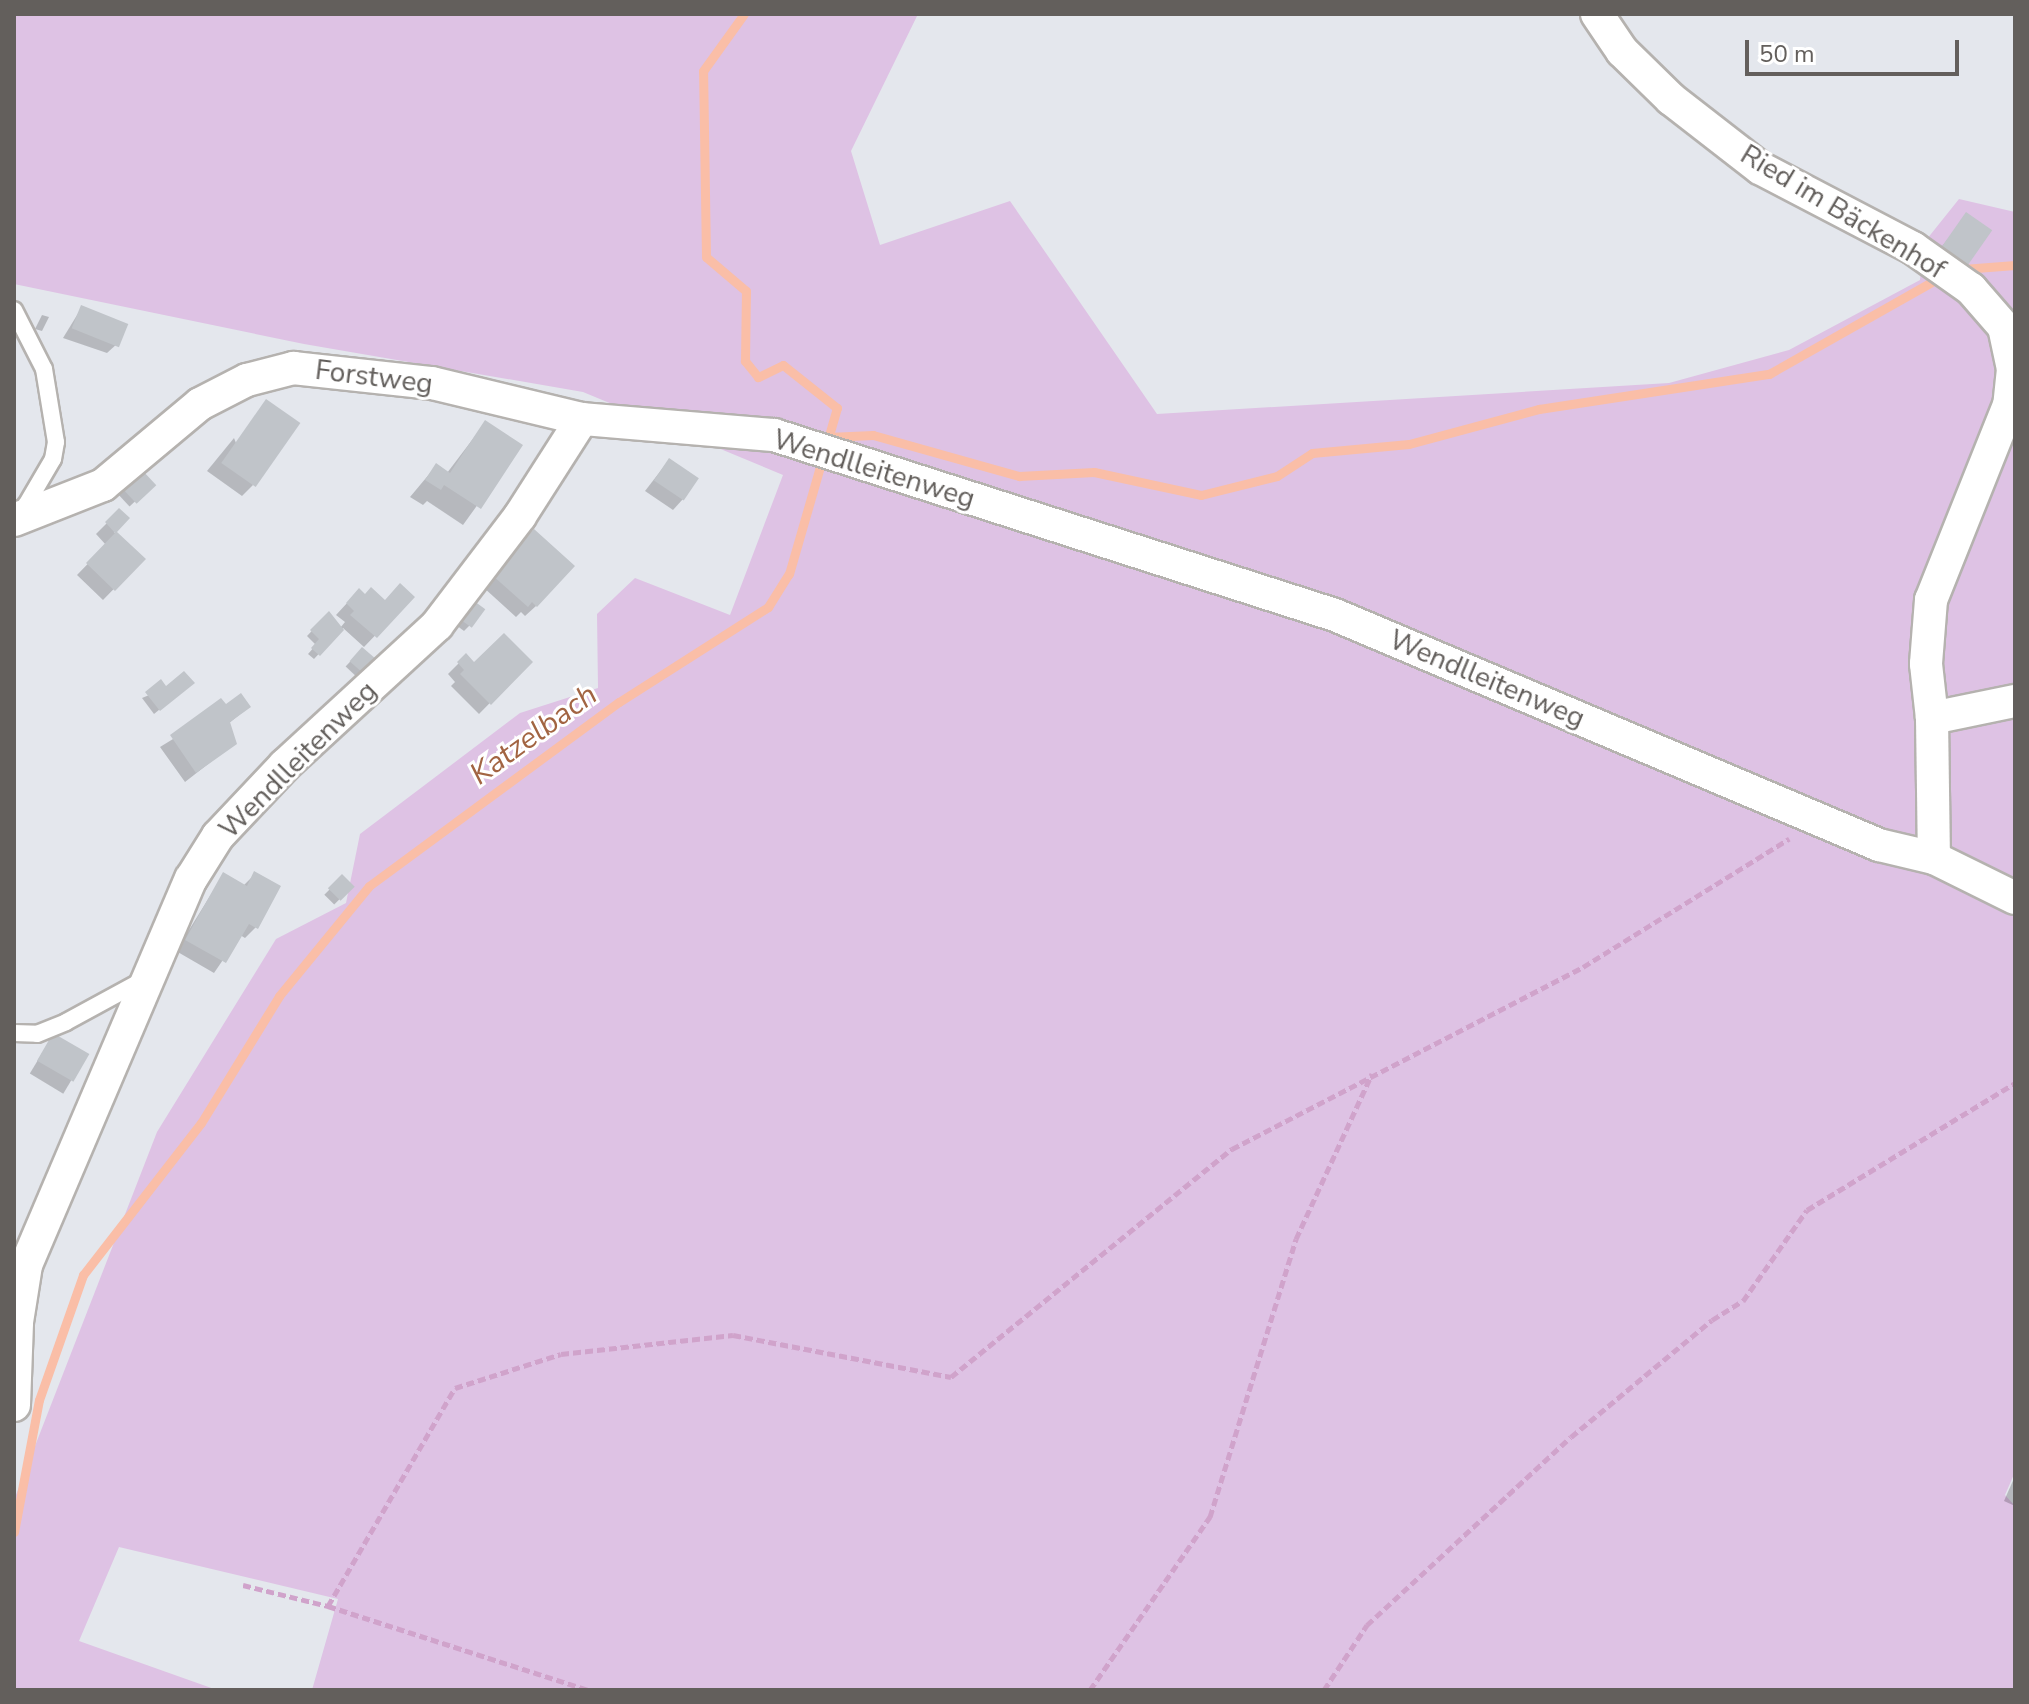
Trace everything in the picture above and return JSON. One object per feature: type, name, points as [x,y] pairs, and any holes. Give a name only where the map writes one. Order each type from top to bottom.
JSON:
[{"type":"street","name":"Ried im Bäckenhof","points":[[1597,14],[1622,51],[1671,99],[1760,168],[1913,248],[1971,289],[2004,327],[2013,369],[2009,405],[1931,600],[1926,664],[1932,718],[1934,858]]},
{"type":"street","name":"Forstweg","points":[[20,518],[103,485],[200,404],[247,380],[293,368],[432,383],[582,419]]},
{"type":"street","name":"Wendlleitenweg","points":[[14,1405],[17,1322],[26,1265],[171,920],[218,836],[285,765],[437,625],[520,516],[582,419],[774,435],[1335,615],[1879,845],[1934,858],[2015,898]]},
{"type":"street","points":[[1932,718],[2015,701]]},
{"type":"lane","points":[[14,310],[44,369],[56,442],[53,459],[20,518]]},
{"type":"lane","points":[[14,1033],[37,1034],[66,1022],[136,979],[145,979]]},
{"type":"path","points":[[328,1606],[455,1388],[561,1354],[733,1335],[951,1377],[1232,1149],[1372,1073],[1583,967],[1820,819]]},
{"type":"path","points":[[1090,1690],[1210,1517],[1296,1239],[1372,1073]]},
{"type":"path","points":[[1324,1690],[1367,1625],[1571,1437],[1712,1320],[1743,1301],[1807,1210],[2015,1083]]},
{"type":"path","points":[[243,1585],[328,1606],[588,1690]]},
{"type":"shaded area","points":[[14,14],[918,14],[851,151],[880,245],[1010,201],[1157,414],[1669,383],[1789,350],[1920,280],[1923,244],[1959,199],[2015,212],[2015,1472],[2005,1495],[2015,1506],[2015,1690],[312,1690],[338,1599],[119,1547],[79,1641],[217,1690],[14,1690],[14,1500],[157,1132],[276,939],[346,903],[360,834],[520,713],[598,688],[597,614],[635,578],[730,615],[783,475],[583,392],[304,344],[14,284]]},
{"type":"building","points":[[1966,212],[1992,230],[1968,266],[1941,247]]},
{"type":"building","points":[[81,305],[128,324],[119,347],[72,328]]},
{"type":"building","points":[[266,399],[300,423],[256,487],[221,463]]},
{"type":"building","points":[[485,420],[523,445],[481,509],[444,485],[441,490],[425,480],[436,463],[450,473]]},
{"type":"building","points":[[669,458],[699,478],[684,501],[654,480]]},
{"type":"building","points":[[142,470],[156,485],[137,504],[122,488]]},
{"type":"building","points":[[119,508],[130,518],[117,532],[146,559],[115,591],[86,563],[115,533],[105,522]]},
{"type":"building","points":[[534,529],[575,566],[537,607],[532,602],[528,607],[492,575]]},
{"type":"building","points":[[400,583],[415,597],[377,638],[350,615],[354,611],[346,603],[359,588],[365,594],[371,587],[385,600]]},
{"type":"building","points":[[474,601],[485,609],[472,628],[460,620]]},
{"type":"building","points":[[329,611],[344,630],[320,656],[311,648],[319,639],[310,630]]},
{"type":"building","points":[[504,633],[533,662],[491,705],[460,674],[464,670],[457,662],[466,653],[474,662]]},
{"type":"building","points":[[362,647],[377,660],[365,674],[350,661]]},
{"type":"building","points":[[184,671],[195,683],[160,711],[145,692],[161,679],[166,686]]},
{"type":"building","points":[[241,693],[251,707],[230,722],[237,744],[196,773],[170,735],[221,698],[226,704]]},
{"type":"building","points":[[254,871],[281,886],[258,929],[249,924],[226,963],[185,940],[223,872],[247,886]]},
{"type":"building","points":[[342,874],[355,887],[341,901],[328,888]]},
{"type":"building","points":[[53,1033],[89,1054],[73,1082],[37,1061]]},
{"type":"waterway","name":"Katzelbach","points":[[14,1532],[39,1400],[83,1275],[201,1123],[279,996],[369,886],[619,702],[768,607],[789,574],[837,408],[783,365],[758,377],[745,361],[746,291],[706,257],[703,71],[744,14]]},
{"type":"waterway","points":[[1963,269],[2015,265]]},
{"type":"waterway","points":[[828,437],[873,435],[1019,476],[1094,472],[1201,495],[1277,476],[1312,453],[1409,444],[1539,409],[1769,374],[1939,278]]}]
